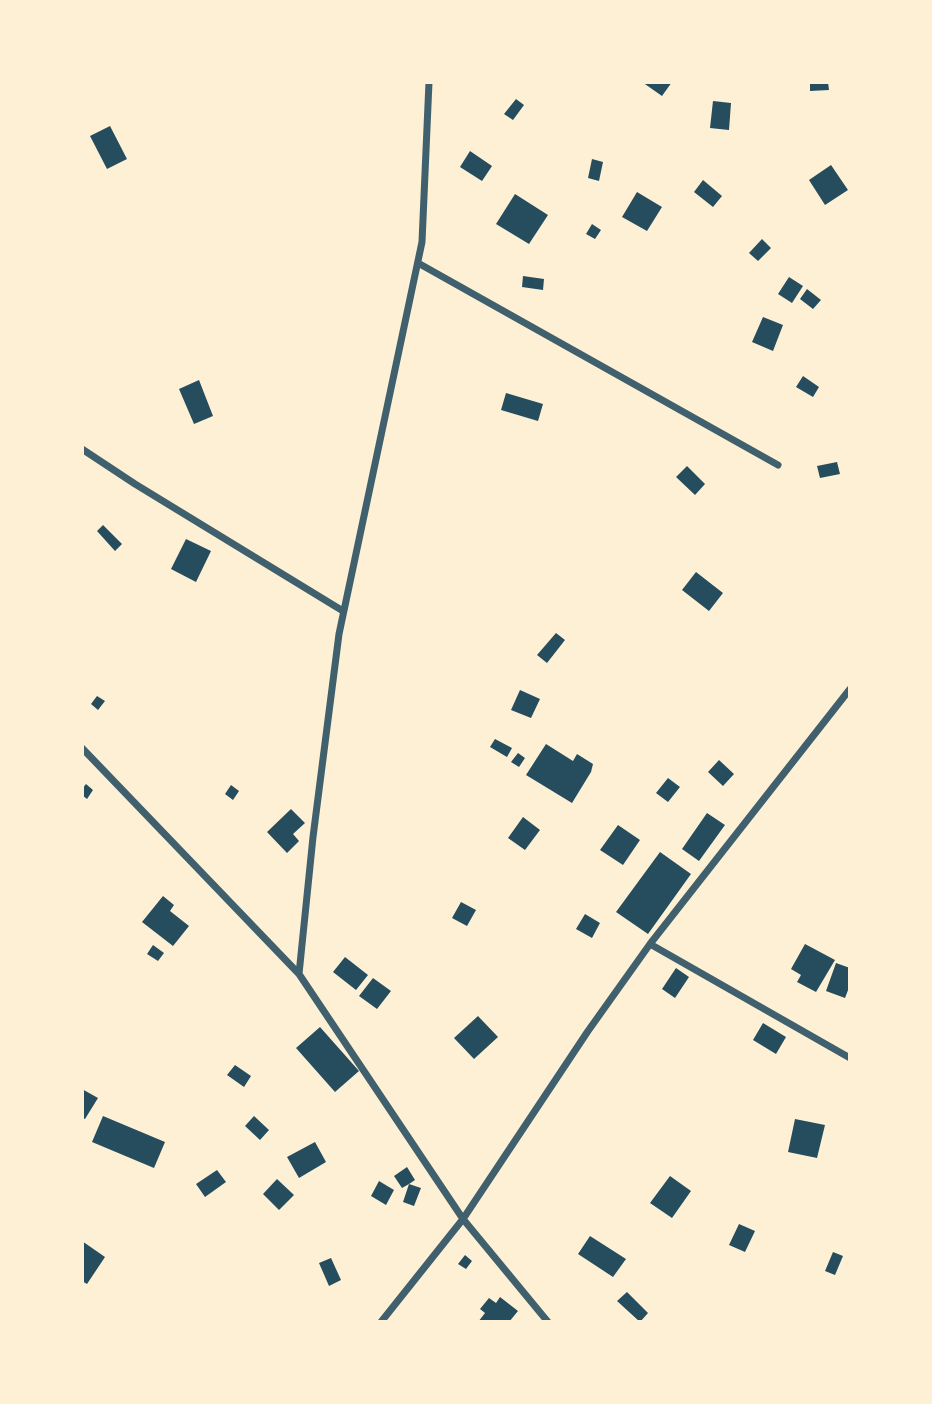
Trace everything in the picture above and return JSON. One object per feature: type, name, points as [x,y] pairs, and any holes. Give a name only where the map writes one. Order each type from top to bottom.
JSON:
[{"type":"street","points":[[299,974],[338,634],[422,242],[429,82]]},
{"type":"street","points":[[418,263],[778,464]]},
{"type":"street","points":[[82,449],[343,611]]},
{"type":"street","points":[[381,1322],[463,1219],[587,1031],[650,944],[850,689]]},
{"type":"street","points":[[82,748],[299,974],[463,1219],[548,1322]]},
{"type":"street","points":[[650,944],[850,1058]]},
{"type":"building","points":[[642,82],[672,82],[662,96]]},
{"type":"building","points":[[810,82],[828,82],[829,90],[810,91]]},
{"type":"building","points":[[516,99],[524,105],[513,120],[504,114]]},
{"type":"building","points":[[713,101],[731,103],[729,130],[710,128]]},
{"type":"building","points":[[110,126],[127,159],[107,169],[90,136]]},
{"type":"building","points":[[470,151],[492,166],[482,181],[460,167]]},
{"type":"building","points":[[592,159],[603,162],[599,181],[588,178]]},
{"type":"building","points":[[831,165],[848,190],[825,205],[809,180]]},
{"type":"building","points":[[703,180],[722,196],[713,207],[694,192]]},
{"type":"building","points":[[637,192],[662,207],[647,231],[622,217]]},
{"type":"building","points":[[515,194],[548,215],[529,244],[496,224]]},
{"type":"building","points":[[592,224],[601,230],[595,239],[586,234]]},
{"type":"building","points":[[762,239],[771,248],[758,261],[749,253]]},
{"type":"building","points":[[523,276],[544,279],[543,290],[522,287]]},
{"type":"building","points":[[789,277],[803,286],[792,303],[778,294]]},
{"type":"building","points":[[807,289],[821,300],[813,309],[800,299]]},
{"type":"building","points":[[763,317],[783,325],[773,351],[752,342]]},
{"type":"building","points":[[803,376],[819,387],[813,397],[796,387]]},
{"type":"building","points":[[199,380],[213,416],[194,424],[179,389]]},
{"type":"building","points":[[506,393],[543,404],[538,421],[501,410]]},
{"type":"building","points":[[837,462],[840,474],[820,478],[817,466]]},
{"type":"building","points":[[687,466],[705,484],[695,495],[676,477]]},
{"type":"building","points":[[103,525],[122,544],[115,551],[97,531]]},
{"type":"building","points":[[186,539],[211,551],[196,582],[171,569]]},
{"type":"building","points":[[696,572],[723,593],[709,611],[682,590]]},
{"type":"building","points":[[556,633],[565,640],[547,663],[537,655]]},
{"type":"building","points":[[520,690],[540,699],[531,718],[511,710]]},
{"type":"building","points":[[97,696],[105,701],[98,710],[91,704]]},
{"type":"building","points":[[495,739],[512,748],[507,757],[490,747]]},
{"type":"building","points":[[546,744],[573,761],[577,754],[593,764],[572,803],[526,775]]},
{"type":"building","points":[[518,753],[525,758],[519,767],[511,762]]},
{"type":"building","points":[[719,760],[734,774],[723,786],[708,772]]},
{"type":"building","points":[[668,778],[680,787],[668,802],[656,793]]},
{"type":"building","points":[[86,784],[93,790],[87,799],[82,795]]},
{"type":"building","points":[[231,785],[239,791],[233,800],[225,794]]},
{"type":"building","points":[[291,809],[305,823],[293,834],[299,841],[287,853],[267,832]]},
{"type":"building","points":[[707,813],[725,825],[699,861],[682,849]]},
{"type":"building","points":[[523,817],[540,830],[525,850],[508,838]]},
{"type":"building","points":[[618,825],[640,840],[623,865],[600,850]]},
{"type":"building","points":[[660,852],[691,874],[648,934],[616,912]]},
{"type":"building","points":[[163,896],[174,905],[170,911],[189,926],[173,946],[142,922]]},
{"type":"building","points":[[461,902],[476,910],[467,926],[452,918]]},
{"type":"building","points":[[585,914],[600,923],[592,938],[576,929]]},
{"type":"building","points":[[805,944],[835,960],[816,992],[797,982],[801,975],[791,969]]},
{"type":"building","points":[[153,945],[164,953],[158,961],[147,954]]},
{"type":"building","points":[[345,957],[368,975],[356,990],[333,972]]},
{"type":"building","points":[[836,963],[850,968],[850,985],[845,998],[826,991]]},
{"type":"building","points":[[676,968],[689,977],[675,998],[662,989]]},
{"type":"building","points":[[373,978],[391,991],[377,1009],[359,996]]},
{"type":"building","points":[[478,1016],[498,1037],[474,1059],[454,1038]]},
{"type":"building","points":[[763,1023],[786,1037],[776,1054],[753,1040]]},
{"type":"building","points":[[320,1027],[359,1071],[335,1092],[296,1048]]},
{"type":"building","points":[[235,1065],[251,1076],[244,1087],[227,1075]]},
{"type":"building","points":[[82,1089],[98,1098],[85,1119],[82,1118]]},
{"type":"building","points":[[103,1116],[165,1142],[154,1168],[92,1142]]},
{"type":"building","points":[[254,1116],[269,1130],[260,1140],[245,1126]]},
{"type":"building","points":[[795,1119],[825,1125],[817,1158],[788,1152]]},
{"type":"building","points":[[315,1142],[326,1162],[299,1178],[287,1157]]},
{"type":"building","points":[[407,1167],[415,1180],[402,1188],[394,1176]]},
{"type":"building","points":[[217,1170],[226,1182],[205,1197],[196,1184]]},
{"type":"building","points":[[670,1176],[691,1191],[672,1218],[650,1203]]},
{"type":"building","points":[[277,1179],[294,1195],[279,1210],[263,1194]]},
{"type":"building","points":[[379,1181],[394,1190],[386,1205],[371,1196]]},
{"type":"building","points":[[409,1184],[421,1188],[414,1206],[403,1202]]},
{"type":"building","points":[[739,1224],[755,1231],[745,1252],[729,1245]]},
{"type":"building","points":[[590,1236],[626,1259],[613,1277],[578,1254]]},
{"type":"building","points":[[82,1241],[105,1257],[87,1284],[82,1281]]},
{"type":"building","points":[[833,1252],[843,1256],[835,1275],[825,1271]]},
{"type":"building","points":[[465,1255],[472,1261],[466,1269],[458,1264]]},
{"type":"building","points":[[331,1258],[341,1280],[329,1286],[319,1263]]},
{"type":"building","points":[[627,1292],[648,1313],[640,1322],[617,1301]]},
{"type":"building","points":[[500,1297],[518,1311],[509,1322],[478,1322],[485,1313],[480,1309],[489,1298],[496,1303]]}]
